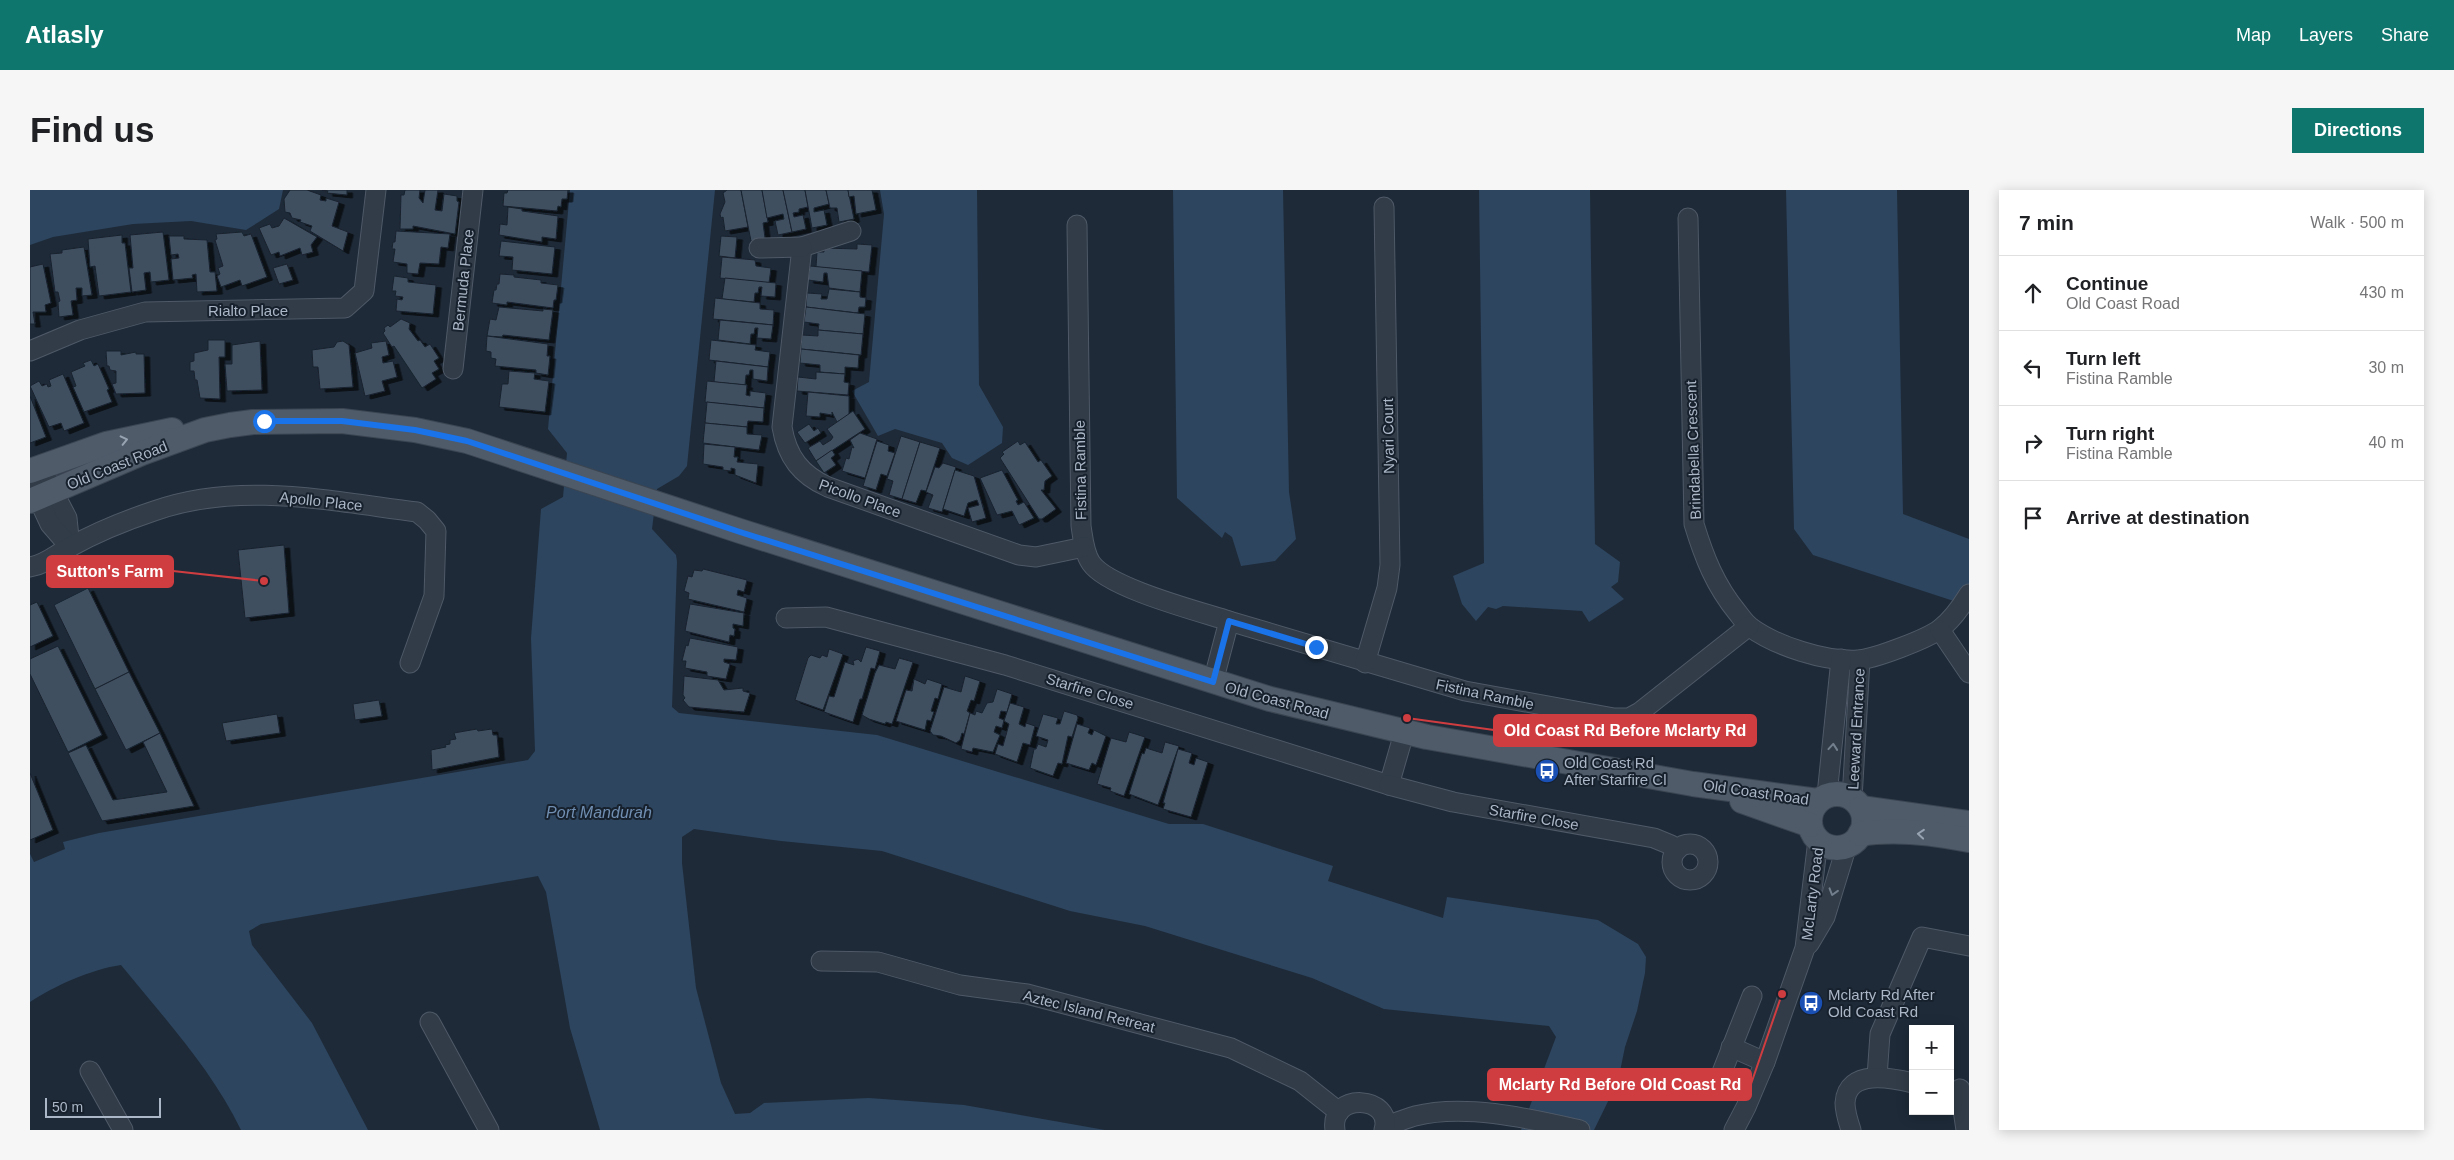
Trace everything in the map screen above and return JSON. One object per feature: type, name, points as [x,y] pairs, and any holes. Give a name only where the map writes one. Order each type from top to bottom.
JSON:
[{"type":"main road","name":"Old Coast Road","points":[[37,485],[106,444],[169,430],[205,430],[253,422],[342,421],[415,430],[467,441],[1270,699],[1404,732],[1693,784],[1823,798],[1842,794],[1857,803],[1969,823]]},
{"type":"main road","name":"Old Coast Road","points":[[1693,784],[1814,832],[1833,847],[1882,830],[1948,836],[1969,840]]},
{"type":"main road","name":"Old Coast Road","points":[[1814,832],[1810,814],[1823,798]]},
{"type":"main road","points":[[1854,840],[1864,823],[1857,803]]},
{"type":"street","name":"Rialto Place","points":[[30,351],[80,330],[145,312],[345,308],[364,291],[376,190]]},
{"type":"street","name":"Bermuda Place","points":[[453,369],[474,190]]},
{"type":"street","name":"Nyari Court","points":[[1365,663],[1387,588],[1390,565],[1384,207]]},
{"type":"street","name":"Brindabella Crescent","points":[[1688,218],[1694,524],[1710,571],[1724,596],[1749,626],[1801,652],[1850,660],[1898,648],[1940,630],[1958,611],[1969,594]]},
{"type":"street","name":"Fistina Ramble","points":[[1077,225],[1081,526],[1084,548],[1091,563],[1104,576],[1129,587],[1229,621],[1365,663],[1465,691],[1614,718],[1629,718],[1640,712],[1749,626]]},
{"type":"street","points":[[759,248],[802,247],[851,231]]},
{"type":"street","name":"Picollo Place","points":[[802,247],[782,427],[785,445],[798,468],[812,480],[828,487],[1018,555],[1036,557],[1084,548]]},
{"type":"street","points":[[37,485],[67,518],[70,547]]},
{"type":"street","name":"Apollo Place","points":[[30,567],[51,560],[70,547],[154,510],[214,495],[293,496],[417,512],[436,531],[434,596],[410,663]]},
{"type":"street","name":"Starfire Close","points":[[786,618],[826,617],[1004,665],[1390,785],[1453,802],[1654,838],[1671,845],[1677,850]]},
{"type":"street","points":[[1213,682],[1229,621]]},
{"type":"street","points":[[1940,630],[1969,673]]},
{"type":"street","name":"Leeward Entrance","points":[[1823,798],[1850,660]]},
{"type":"street","name":"Leeward Entrance","points":[[1850,660],[1857,803]]},
{"type":"street","points":[[1390,785],[1404,732]]},
{"type":"street","name":"McLarty Road","points":[[1805,948],[1814,832]]},
{"type":"street","name":"McLarty Road","points":[[1734,1130],[1765,1062],[1805,948],[1825,917],[1854,840]]},
{"type":"street","points":[[1877,1078],[1880,1034],[1922,937],[1969,946]]},
{"type":"street","name":"Aztec Island Retreat","points":[[821,960],[878,962],[960,985],[1027,994],[1231,1048],[1300,1081],[1337,1121]]},
{"type":"street","points":[[1715,1090],[1752,996]]},
{"type":"street","points":[[430,1022],[489,1130]]},
{"type":"street","points":[[1731,1048],[1765,1062]]},
{"type":"street","points":[[90,1071],[123,1130]]},
{"type":"street","points":[[1851,1130],[1845,1102],[1849,1090],[1860,1081],[1887,1077],[1909,1083]]},
{"type":"street","points":[[1960,1089],[1966,1130]]},
{"type":"street","points":[[1337,1121],[1351,1103],[1362,1101],[1371,1104],[1381,1113],[1385,1128],[1416,1116],[1459,1112],[1523,1118],[1580,1130]]},
{"type":"water","points":[[30,190],[283,190],[279,209],[246,230],[191,221],[133,224],[53,237],[30,245]]},
{"type":"water","name":"Port Mandurah","points":[[570,190],[715,190],[687,466],[679,476],[657,489],[652,529],[676,555],[677,562],[672,707],[679,713],[877,735],[1169,824],[1203,824],[1333,866],[1328,881],[1443,918],[1447,897],[1598,920],[1638,944],[1646,957],[1645,973],[1637,1011],[1625,1047],[1618,1081],[1594,1130],[1521,1130],[1556,1037],[1549,1026],[1384,1009],[1312,978],[1145,926],[1070,911],[882,851],[781,841],[694,829],[682,837],[682,863],[696,988],[721,1083],[735,1114],[750,1113],[764,1103],[869,1098],[964,1105],[1105,1130],[600,1130],[570,1028],[546,892],[538,876],[261,924],[249,931],[252,945],[312,1023],[368,1130],[241,1130],[229,1107],[201,1065],[121,965],[98,970],[74,979],[30,1002],[30,854],[34,862],[65,849],[63,842],[99,833],[528,760],[535,751],[531,638],[541,509],[563,497],[567,453],[548,429]]},
{"type":"water","points":[[880,190],[977,190],[979,385],[1003,427],[1002,443],[968,465],[952,458],[942,443],[895,429],[878,436],[852,391],[869,382],[884,214]]},
{"type":"water","points":[[1173,190],[1283,190],[1289,492],[1296,539],[1275,561],[1241,566],[1232,537],[1225,532],[1222,538],[1177,498]]},
{"type":"water","points":[[1479,190],[1590,190],[1595,544],[1620,562],[1618,582],[1611,587],[1624,599],[1589,622],[1582,611],[1503,606],[1496,609],[1488,607],[1476,621],[1462,604],[1453,576],[1484,563]]},
{"type":"water","points":[[1786,190],[1897,190],[1903,514],[1969,539],[1969,606],[1813,555],[1794,529]]},
{"type":"building","points":[[290,190],[307,190],[321,195],[320,200],[326,201],[326,198],[339,202],[332,226],[348,232],[343,251],[310,231],[312,226],[292,218],[290,213],[285,212],[284,199]]},
{"type":"building","points":[[322,190],[347,190],[347,195],[327,193],[328,191]]},
{"type":"building","points":[[405,190],[420,190],[419,198],[423,203],[425,190],[438,190],[435,210],[442,211],[444,194],[457,196],[457,201],[459,202],[455,234],[413,226],[413,229],[400,229],[401,195],[404,195]]},
{"type":"building","points":[[508,190],[568,190],[567,199],[562,199],[561,207],[558,206],[557,211],[503,206],[504,193],[507,193]]},
{"type":"building","points":[[727,190],[741,190],[748,227],[725,231],[723,217],[721,218],[720,214],[725,202],[723,193]]},
{"type":"building","points":[[741,190],[762,190],[768,222],[763,223],[765,238],[751,241]]},
{"type":"building","points":[[762,190],[783,190],[792,232],[778,235],[775,221],[784,219],[783,214],[767,218]]},
{"type":"building","points":[[783,190],[805,190],[808,207],[793,213],[794,217],[803,215],[806,229],[792,232]]},
{"type":"building","points":[[805,190],[826,190],[829,204],[814,208],[814,212],[824,210],[827,225],[812,228]]},
{"type":"building","points":[[826,190],[848,190],[854,219],[839,222],[837,208],[830,208]]},
{"type":"building","points":[[848,190],[872,190],[876,210],[856,214],[854,196],[849,197]]},
{"type":"building","points":[[508,207],[558,216],[556,239],[542,237],[542,242],[499,235],[500,224],[507,225]]},
{"type":"building","points":[[284,218],[317,237],[311,245],[313,252],[302,255],[300,248],[280,256],[279,252],[271,255],[259,228],[270,224],[272,228],[279,226]]},
{"type":"building","points":[[396,231],[450,234],[448,248],[441,247],[439,264],[420,263],[418,274],[407,273],[407,264],[393,262],[395,249],[392,249]]},
{"type":"building","points":[[163,232],[169,280],[151,282],[150,272],[144,273],[146,290],[132,292],[129,268],[133,268],[130,235]]},
{"type":"building","points":[[242,232],[244,236],[251,234],[267,277],[242,286],[240,280],[221,287],[217,276],[220,274],[218,268],[223,266],[215,240],[217,239],[216,234]]},
{"type":"building","points":[[122,235],[122,243],[125,243],[131,292],[99,296],[95,266],[90,267],[88,239]]},
{"type":"building","points":[[169,236],[184,236],[184,239],[207,240],[210,272],[215,272],[217,291],[197,292],[196,274],[192,275],[193,278],[173,280],[171,259],[179,258],[178,254],[171,255]]},
{"type":"building","points":[[721,236],[737,237],[735,258],[719,256]]},
{"type":"building","points":[[501,241],[555,247],[552,274],[512,270],[513,257],[499,256]]},
{"type":"building","points":[[857,244],[872,245],[869,272],[816,267],[817,252],[824,252],[824,248],[857,249]]},
{"type":"building","points":[[84,247],[92,295],[82,296],[82,288],[76,288],[77,300],[71,301],[73,315],[59,317],[58,302],[60,301],[58,292],[55,292],[50,254]]},
{"type":"building","points":[[722,257],[755,260],[756,266],[771,268],[769,283],[720,278]]},
{"type":"building","points":[[43,264],[51,303],[45,305],[46,312],[33,312],[35,324],[30,324],[30,267]]},
{"type":"building","points":[[287,264],[293,280],[279,284],[273,268]]},
{"type":"building","points":[[810,266],[862,271],[860,292],[829,288],[827,273],[824,273],[823,282],[808,280]]},
{"type":"building","points":[[500,274],[541,280],[541,283],[558,285],[553,308],[507,302],[507,305],[492,303],[494,290],[496,290],[497,284],[499,284]]},
{"type":"building","points":[[394,276],[408,278],[408,282],[436,285],[433,314],[396,311],[397,299],[402,300],[403,297],[395,296],[396,291],[392,291]]},
{"type":"building","points":[[725,278],[776,283],[775,297],[761,296],[762,287],[759,287],[758,293],[755,293],[754,302],[722,299]]},
{"type":"building","points":[[829,289],[860,292],[860,297],[866,298],[865,307],[859,307],[858,313],[806,307],[807,293],[822,294],[821,299],[827,299]]},
{"type":"building","points":[[715,298],[760,303],[760,309],[774,310],[773,325],[713,319]]},
{"type":"building","points":[[499,307],[543,311],[543,309],[553,310],[549,340],[503,335],[502,337],[487,336],[490,319],[496,320]]},
{"type":"building","points":[[806,307],[865,314],[863,334],[818,330],[819,324],[804,322]]},
{"type":"building","points":[[401,319],[410,323],[409,329],[418,341],[420,340],[425,347],[430,344],[439,358],[434,361],[439,369],[432,373],[436,379],[422,388],[383,333],[385,331],[384,328],[388,325],[390,327]]},
{"type":"building","points":[[720,320],[773,325],[771,339],[757,338],[758,328],[755,328],[754,334],[751,334],[750,344],[718,340]]},
{"type":"building","points":[[818,330],[863,334],[861,355],[801,349],[802,335],[818,336]]},
{"type":"building","points":[[487,336],[548,344],[547,356],[550,356],[548,375],[536,373],[536,370],[495,366],[496,359],[491,358],[491,352],[486,351]]},
{"type":"building","points":[[208,340],[225,340],[225,357],[219,357],[220,399],[200,398],[194,371],[190,371],[190,362],[194,361],[194,353],[208,350]]},
{"type":"building","points":[[711,340],[756,345],[755,350],[770,352],[768,367],[709,360]]},
{"type":"building","points":[[260,341],[262,390],[227,391],[225,364],[232,364],[232,345]]},
{"type":"building","points":[[343,341],[349,345],[353,387],[320,389],[318,367],[313,367],[312,350],[334,347],[337,342]]},
{"type":"building","points":[[386,341],[389,355],[382,357],[383,363],[393,361],[397,377],[382,381],[385,391],[365,396],[355,353],[372,348],[371,343]]},
{"type":"building","points":[[801,349],[859,355],[858,368],[845,367],[845,374],[820,372],[820,365],[800,363]]},
{"type":"building","points":[[106,351],[121,351],[121,355],[136,352],[136,354],[144,354],[145,393],[116,394],[112,384],[116,383],[116,371],[110,370],[109,366],[107,366]]},
{"type":"building","points":[[91,360],[94,366],[98,364],[109,389],[107,390],[112,402],[84,412],[73,387],[76,386],[71,372],[85,366],[83,363]]},
{"type":"building","points":[[716,361],[768,367],[767,381],[753,379],[753,370],[750,370],[749,375],[746,375],[745,385],[714,382]]},
{"type":"building","points":[[509,371],[535,373],[534,379],[549,381],[545,412],[499,407],[502,384],[508,384]]},
{"type":"building","points":[[816,372],[845,374],[844,382],[849,383],[848,395],[797,391],[798,377],[816,379]]},
{"type":"building","points":[[63,374],[84,423],[64,431],[61,423],[49,427],[30,386],[39,381],[42,386],[47,384],[48,387],[51,386],[49,380]]},
{"type":"building","points":[[707,381],[747,385],[746,395],[750,396],[750,391],[766,393],[764,408],[705,402]]},
{"type":"building","points":[[808,392],[849,396],[849,415],[837,422],[832,412],[832,415],[820,413],[820,417],[806,416]]},
{"type":"building","points":[[30,396],[46,437],[30,443]]},
{"type":"building","points":[[707,402],[764,408],[763,422],[748,421],[747,427],[705,423]]},
{"type":"building","points":[[853,411],[865,429],[816,461],[808,448],[820,441],[823,445],[831,440],[833,437],[827,429]]},
{"type":"building","points":[[705,423],[747,427],[747,434],[762,435],[759,450],[703,443]]},
{"type":"building","points":[[809,424],[814,431],[818,428],[821,433],[805,443],[797,432]]},
{"type":"building","points":[[860,433],[877,439],[865,478],[842,471],[846,458],[849,459],[852,447],[854,448],[850,440]]},
{"type":"building","points":[[901,436],[920,442],[902,499],[889,495],[893,481],[887,479]]},
{"type":"building","points":[[877,441],[889,445],[888,451],[895,453],[887,476],[881,474],[876,490],[863,486]]},
{"type":"building","points":[[1018,441],[1020,445],[1025,442],[1038,462],[1041,460],[1052,476],[1045,481],[1044,490],[1041,490],[1056,509],[1042,519],[1039,519],[1000,458],[1004,454],[1002,452]]},
{"type":"building","points":[[920,442],[940,448],[926,491],[921,490],[916,503],[902,499]]},
{"type":"building","points":[[704,444],[735,447],[734,457],[738,457],[737,462],[758,464],[756,483],[735,475],[735,469],[731,468],[731,471],[723,470],[723,467],[703,464]]},
{"type":"building","points":[[832,450],[835,455],[831,458],[836,465],[824,473],[816,461]]},
{"type":"building","points":[[943,463],[956,467],[942,512],[928,508],[933,495],[926,492],[935,467],[939,468]]},
{"type":"building","points":[[955,470],[974,476],[986,518],[972,522],[968,508],[979,505],[977,500],[968,503],[964,516],[943,509]]},
{"type":"building","points":[[1002,470],[1018,500],[1016,501],[1018,505],[1024,502],[1034,518],[1019,525],[1012,511],[997,515],[980,478]]},
{"type":"building","points":[[284,545],[289,613],[245,618],[238,550]]},
{"type":"building","points":[[703,569],[747,580],[744,592],[738,590],[737,595],[747,598],[744,612],[688,599],[689,593],[684,591],[688,576],[692,577],[694,570],[702,571]]},
{"type":"building","points":[[88,588],[129,672],[95,689],[54,605]]},
{"type":"building","points":[[37,602],[53,636],[30,647],[30,605]]},
{"type":"building","points":[[690,604],[744,613],[743,626],[733,624],[735,629],[734,636],[730,635],[729,642],[685,631]]},
{"type":"building","points":[[690,638],[738,647],[736,660],[724,659],[724,662],[730,664],[726,679],[707,676],[707,672],[685,668],[686,661],[682,661]]},
{"type":"building","points":[[58,646],[102,735],[68,752],[30,674],[30,659]]},
{"type":"building","points":[[866,647],[880,651],[875,669],[871,668],[853,722],[824,712],[829,696],[834,697],[845,662],[854,665],[853,661],[858,659],[861,662]]},
{"type":"building","points":[[829,649],[843,654],[823,710],[795,700],[808,658],[811,655],[820,658],[822,655],[827,657]]},
{"type":"building","points":[[899,658],[913,662],[892,724],[869,719],[862,715],[875,673],[879,665],[895,669]]},
{"type":"building","points":[[129,672],[160,733],[126,750],[95,689]]},
{"type":"building","points":[[684,676],[718,680],[724,690],[743,688],[743,691],[750,693],[744,712],[689,707],[683,700],[685,698],[683,695]]},
{"type":"building","points":[[965,676],[980,681],[974,701],[971,700],[967,711],[970,713],[964,734],[962,733],[960,740],[956,743],[941,736],[933,735],[930,731],[944,687],[961,692]]},
{"type":"building","points":[[914,679],[925,684],[927,679],[942,684],[938,699],[935,698],[931,711],[934,712],[931,721],[927,720],[925,730],[896,721],[906,690],[912,691]]},
{"type":"building","points":[[997,689],[1012,694],[1007,712],[1001,711],[999,718],[1004,720],[1002,728],[996,726],[994,732],[1000,735],[993,752],[973,748],[972,752],[961,749],[970,713],[975,715],[976,711],[982,713],[987,703],[993,702]]},
{"type":"building","points":[[379,700],[382,716],[355,720],[353,704]]},
{"type":"building","points":[[1010,703],[1024,707],[1019,724],[1025,727],[1026,723],[1035,726],[1030,745],[1023,743],[1017,762],[995,754],[998,744],[1003,746],[1009,724],[1004,721]]},
{"type":"building","points":[[1064,711],[1077,715],[1078,718],[1072,737],[1068,736],[1062,764],[1058,763],[1053,776],[1030,768],[1034,749],[1036,749],[1038,744],[1046,747],[1048,740],[1036,736],[1043,714],[1058,718],[1056,724],[1060,724]]},
{"type":"building","points":[[277,714],[280,733],[226,741],[222,723]]},
{"type":"building","points":[[1077,724],[1090,728],[1088,733],[1092,735],[1094,730],[1106,736],[1096,765],[1092,763],[1089,770],[1066,763]]},
{"type":"building","points":[[477,729],[478,731],[492,729],[493,735],[497,735],[499,757],[432,770],[431,750],[446,747],[445,745],[450,744],[450,740],[456,739],[454,733]]},
{"type":"building","points":[[1129,732],[1145,737],[1124,796],[1110,791],[1111,788],[1097,784],[1111,738],[1126,742]]},
{"type":"building","points":[[160,733],[194,806],[102,821],[68,753],[86,745],[113,800],[167,792],[143,742]]},
{"type":"building","points":[[1165,742],[1179,746],[1158,805],[1129,794],[1142,753],[1144,754],[1146,748],[1162,753]]},
{"type":"building","points":[[1178,749],[1192,753],[1189,763],[1194,765],[1196,758],[1208,762],[1191,817],[1163,809]]},
{"type":"building","points":[[30,773],[53,830],[30,840]]},
{"type":"place","name":"Sutton's Farm","points":[[264,581]]},
{"type":"place","name":"Old Coast Rd Before Mclarty Rd","points":[[1407,718]]},
{"type":"place","name":"Old Coast Rd After Starfire Cl","points":[[1547,771]]},
{"type":"place","name":"Mclarty Rd Before Old Coast Rd","points":[[1782,994]]},
{"type":"place","name":"Mclarty Rd After Old Coast Rd","points":[[1811,1003]]},
{"type":"route","points":[[264,421],[342,421],[415,430],[467,441],[740,532],[1069,638],[1213,682],[1229,621],[1316,647]]}]
